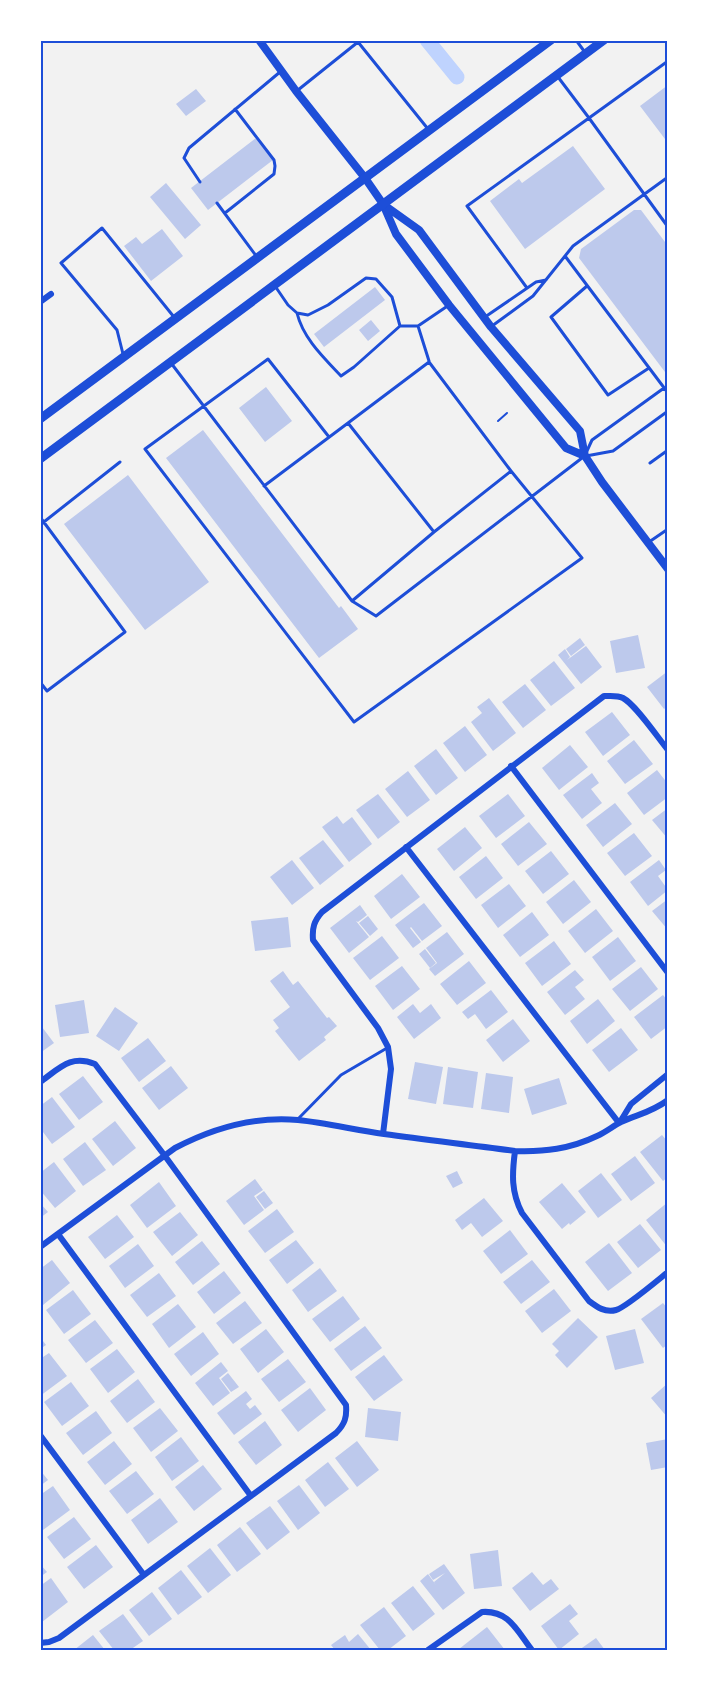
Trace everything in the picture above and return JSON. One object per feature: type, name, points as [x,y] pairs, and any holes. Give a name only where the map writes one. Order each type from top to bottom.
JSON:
[{"type":"main road","points":[[40,419],[551,40]]},
{"type":"main road","points":[[40,459],[604,40]]},
{"type":"street","points":[[259,40],[365,178],[383,204],[396,234],[449,305],[566,447],[585,456]]},
{"type":"street","points":[[383,204],[419,230],[491,327],[580,431],[585,456],[668,569]]},
{"type":"street","points":[[40,302],[51,294]]},
{"type":"street","points":[[383,1134],[391,1069],[388,1047],[378,1028],[313,940],[312,930],[315,920],[322,912],[604,696],[614,695],[625,699],[668,750]]},
{"type":"street","points":[[511,766],[668,973]]},
{"type":"street","points":[[406,847],[619,1122]]},
{"type":"street","points":[[40,1083],[74,1060],[85,1060],[94,1064],[165,1156],[346,1405],[347,1415],[343,1425],[336,1433],[58,1638],[40,1643]]},
{"type":"street","points":[[619,1122],[631,1104],[668,1074]]},
{"type":"street","points":[[40,1247],[165,1156],[197,1137],[220,1128],[256,1121],[296,1120],[383,1134],[537,1152],[559,1150],[580,1144],[600,1135],[619,1122],[655,1109],[668,1100]]},
{"type":"street","points":[[515,1151],[512,1181],[522,1213],[589,1301],[597,1308],[607,1311],[618,1310],[668,1272]]},
{"type":"street","points":[[58,1234],[251,1496]]},
{"type":"street","points":[[40,1435],[144,1575]]},
{"type":"street","points":[[428,1650],[482,1612],[493,1611],[510,1622],[532,1650]]},
{"type":"lane","points":[[576,40],[586,54]]},
{"type":"lane","points":[[296,91],[358,42],[429,130]]},
{"type":"lane","points":[[527,288],[467,206],[668,61]]},
{"type":"lane","points":[[200,182],[184,158],[189,148],[281,71]]},
{"type":"lane","points":[[557,75],[668,227]]},
{"type":"lane","points":[[225,213],[274,174],[275,166],[274,160],[235,110]]},
{"type":"lane","points":[[491,327],[532,296],[573,246],[668,177]]},
{"type":"lane","points":[[217,202],[257,258]]},
{"type":"lane","points":[[123,358],[117,330],[61,263],[102,228],[175,319]]},
{"type":"lane","points":[[565,256],[668,393]]},
{"type":"lane","points":[[297,313],[308,315],[328,305],[366,278],[376,279],[392,297],[400,326]]},
{"type":"lane","points":[[484,317],[536,282],[547,279]]},
{"type":"lane","points":[[274,285],[297,313],[300,323],[316,349],[341,376],[400,326],[418,326],[449,305]]},
{"type":"lane","points":[[587,286],[551,317],[608,395],[649,368]]},
{"type":"lane","points":[[329,437],[268,358],[145,449],[354,722],[582,558],[511,471],[429,362],[418,326]]},
{"type":"lane","points":[[170,362],[352,601],[376,616],[585,456],[613,451],[668,411]]},
{"type":"lane","points":[[264,486],[429,362]]},
{"type":"lane","points":[[585,456],[592,440],[664,388]]},
{"type":"lane","points":[[348,423],[434,532]]},
{"type":"lane","points":[[650,463],[668,450]]},
{"type":"lane","points":[[42,524],[120,462]]},
{"type":"lane","points":[[352,601],[511,471]]},
{"type":"lane","points":[[40,517],[42,524],[126,632],[46,691],[40,682]]},
{"type":"lane","points":[[648,543],[668,529]]},
{"type":"lane","points":[[296,1120],[341,1075],[388,1047]]},
{"type":"path","points":[[498,421],[507,413]]},
{"type":"building","points":[[668,85],[668,143],[640,106]]},
{"type":"building","points":[[196,89],[206,101],[186,116],[176,104]]},
{"type":"building","points":[[256,138],[273,160],[208,210],[191,188]]},
{"type":"building","points":[[573,146],[605,189],[525,249],[490,201],[519,179],[522,183]]},
{"type":"building","points":[[166,183],[201,225],[185,239],[150,197]]},
{"type":"building","points":[[634,210],[641,210],[668,246],[668,376],[579,258],[581,249]]},
{"type":"building","points":[[162,229],[183,256],[151,281],[124,246],[136,237],[142,244]]},
{"type":"building","points":[[375,287],[385,300],[324,347],[314,334]]},
{"type":"building","points":[[371,320],[380,331],[368,341],[359,330]]},
{"type":"building","points":[[266,387],[292,421],[265,442],[239,408]]},
{"type":"building","points":[[203,430],[339,608],[341,606],[358,629],[319,658],[166,458]]},
{"type":"building","points":[[128,475],[209,582],[145,630],[64,524]]},
{"type":"building","points":[[638,635],[645,668],[616,673],[610,641]]},
{"type":"building","points":[[580,638],[585,645],[571,656],[566,649]]},
{"type":"building","points":[[586,646],[602,667],[581,684],[558,655],[565,649],[570,657],[567,660]]},
{"type":"building","points":[[554,661],[575,688],[551,706],[530,680]]},
{"type":"building","points":[[668,671],[668,706],[664,709],[647,687]]},
{"type":"building","points":[[525,684],[546,710],[523,728],[502,702]]},
{"type":"building","points":[[489,698],[516,733],[493,751],[471,722],[482,713],[477,707]]},
{"type":"building","points":[[612,712],[630,735],[603,756],[585,732]]},
{"type":"building","points":[[465,726],[487,755],[465,772],[443,743]]},
{"type":"building","points":[[634,740],[653,764],[625,784],[607,761]]},
{"type":"building","points":[[570,745],[588,767],[559,790],[542,768]]},
{"type":"building","points":[[436,749],[458,778],[436,795],[414,766]]},
{"type":"building","points":[[657,770],[668,784],[668,797],[644,815],[627,793]]},
{"type":"building","points":[[408,771],[430,800],[407,817],[385,789]]},
{"type":"building","points":[[592,773],[599,783],[591,789],[602,803],[582,819],[563,795]]},
{"type":"building","points":[[378,794],[400,822],[378,839],[356,810]]},
{"type":"building","points":[[508,794],[525,816],[496,838],[479,816]]},
{"type":"building","points":[[615,803],[632,824],[603,847],[586,825]]},
{"type":"building","points":[[668,808],[668,839],[652,820]]},
{"type":"building","points":[[337,816],[343,824],[352,817],[372,844],[349,862],[322,827]]},
{"type":"building","points":[[529,822],[547,844],[518,866],[501,844]]},
{"type":"building","points":[[465,827],[482,848],[454,871],[437,849]]},
{"type":"building","points":[[634,833],[652,856],[625,876],[607,853]]},
{"type":"building","points":[[323,840],[344,866],[320,885],[299,858]]},
{"type":"building","points":[[551,851],[569,874],[543,894],[525,871]]},
{"type":"building","points":[[486,856],[503,878],[476,899],[459,877]]},
{"type":"building","points":[[292,860],[314,888],[292,905],[270,877]]},
{"type":"building","points":[[659,860],[666,870],[658,876],[668,890],[648,906],[630,882]]},
{"type":"building","points":[[402,874],[420,897],[391,919],[374,896]]},
{"type":"building","points":[[574,880],[591,902],[563,924],[546,902]]},
{"type":"building","points":[[509,884],[526,906],[498,928],[481,905]]},
{"type":"building","points":[[668,899],[668,930],[652,911]]},
{"type":"building","points":[[424,903],[442,926],[422,941],[411,927],[421,942],[413,948],[395,925]]},
{"type":"building","points":[[360,905],[367,915],[358,922],[356,921],[369,937],[349,953],[330,928]]},
{"type":"building","points":[[596,909],[613,931],[585,953],[568,931]]},
{"type":"building","points":[[532,912],[549,935],[520,957],[503,935]]},
{"type":"building","points":[[368,916],[378,929],[370,936],[359,923]]},
{"type":"building","points":[[288,917],[291,947],[255,951],[251,921]]},
{"type":"building","points":[[447,932],[464,954],[435,976],[429,969],[437,963],[426,948]]},
{"type":"building","points":[[382,936],[399,958],[370,980],[353,958]]},
{"type":"building","points":[[618,937],[636,961],[610,981],[592,957]]},
{"type":"building","points":[[554,941],[571,964],[542,986],[525,963]]},
{"type":"building","points":[[425,949],[436,963],[430,968],[419,954]]},
{"type":"building","points":[[469,961],[486,983],[457,1005],[440,984]]},
{"type":"building","points":[[402,966],[420,989],[393,1010],[375,986]]},
{"type":"building","points":[[641,967],[658,989],[630,1011],[612,989]]},
{"type":"building","points":[[575,970],[584,980],[575,987],[585,999],[565,1015],[547,992]]},
{"type":"building","points":[[283,971],[293,985],[298,981],[327,1018],[329,1017],[337,1026],[324,1037],[326,1040],[299,1061],[275,1031],[279,1028],[273,1020],[290,1007],[270,981]]},
{"type":"building","points":[[491,990],[508,1012],[486,1029],[475,1014],[468,1019],[462,1012]]},
{"type":"building","points":[[663,995],[668,1001],[668,1026],[651,1039],[634,1017]]},
{"type":"building","points":[[598,999],[615,1021],[587,1044],[570,1021]]},
{"type":"building","points":[[84,1000],[89,1033],[60,1037],[55,1005]]},
{"type":"building","points":[[413,1004],[420,1013],[431,1004],[441,1018],[414,1039],[397,1017]]},
{"type":"building","points":[[115,1007],[138,1023],[119,1051],[96,1036]]},
{"type":"building","points":[[513,1019],[530,1041],[503,1062],[486,1040]]},
{"type":"building","points":[[42,1027],[54,1043],[40,1053],[40,1029]]},
{"type":"building","points":[[621,1028],[638,1050],[609,1072],[592,1050]]},
{"type":"building","points":[[148,1038],[166,1061],[139,1082],[121,1058]]},
{"type":"building","points":[[415,1062],[443,1067],[436,1104],[408,1099]]},
{"type":"building","points":[[171,1066],[188,1088],[159,1110],[142,1088]]},
{"type":"building","points":[[448,1067],[478,1072],[473,1108],[443,1104]]},
{"type":"building","points":[[486,1073],[513,1077],[509,1113],[481,1109]]},
{"type":"building","points":[[83,1076],[103,1102],[79,1120],[59,1094]]},
{"type":"building","points":[[559,1078],[567,1104],[532,1115],[524,1089]]},
{"type":"building","points":[[52,1097],[75,1127],[52,1144],[40,1128],[40,1106]]},
{"type":"building","points":[[115,1121],[136,1148],[113,1166],[92,1139]]},
{"type":"building","points":[[662,1135],[668,1142],[668,1177],[663,1181],[640,1152]]},
{"type":"building","points":[[85,1142],[106,1170],[83,1186],[63,1159]]},
{"type":"building","points":[[635,1156],[655,1183],[631,1201],[611,1174]]},
{"type":"building","points":[[54,1162],[76,1191],[55,1208],[40,1190],[40,1173]]},
{"type":"building","points":[[457,1171],[463,1183],[453,1188],[446,1176]]},
{"type":"building","points":[[601,1173],[622,1200],[598,1218],[578,1191]]},
{"type":"building","points":[[255,1179],[263,1190],[254,1196],[264,1210],[244,1225],[226,1201]]},
{"type":"building","points":[[159,1182],[176,1206],[147,1228],[130,1205]]},
{"type":"building","points":[[562,1183],[586,1212],[562,1229],[539,1202]]},
{"type":"building","points":[[264,1191],[273,1203],[265,1209],[256,1197]]},
{"type":"building","points":[[484,1198],[503,1221],[482,1237],[471,1223],[462,1230],[455,1220]]},
{"type":"building","points":[[668,1202],[668,1248],[646,1220]]},
{"type":"building","points":[[40,1203],[48,1212],[40,1218]]},
{"type":"building","points":[[277,1209],[294,1232],[265,1253],[248,1231]]},
{"type":"building","points":[[180,1212],[198,1235],[172,1256],[153,1232]]},
{"type":"building","points":[[117,1215],[134,1237],[105,1259],[88,1237]]},
{"type":"building","points":[[640,1224],[661,1250],[638,1268],[617,1242]]},
{"type":"building","points":[[510,1230],[528,1254],[501,1274],[483,1251]]},
{"type":"building","points":[[296,1240],[314,1263],[287,1284],[269,1260]]},
{"type":"building","points":[[202,1241],[220,1264],[193,1285],[175,1262]]},
{"type":"building","points":[[609,1243],[632,1273],[608,1291],[585,1262]]},
{"type":"building","points":[[138,1244],[154,1266],[125,1288],[109,1266]]},
{"type":"building","points":[[52,1260],[70,1283],[43,1305],[40,1302],[40,1269]]},
{"type":"building","points":[[532,1260],[550,1282],[521,1304],[503,1282]]},
{"type":"building","points":[[320,1268],[337,1291],[308,1312],[292,1290]]},
{"type":"building","points":[[224,1271],[241,1293],[214,1314],[197,1292]]},
{"type":"building","points":[[159,1273],[176,1296],[147,1317],[130,1295]]},
{"type":"building","points":[[554,1289],[571,1311],[542,1333],[525,1311]]},
{"type":"building","points":[[73,1290],[91,1314],[64,1334],[46,1310]]},
{"type":"building","points":[[343,1296],[360,1319],[330,1342],[312,1319]]},
{"type":"building","points":[[245,1301],[262,1323],[233,1344],[216,1323]]},
{"type":"building","points":[[663,1303],[668,1309],[668,1344],[663,1348],[641,1319]]},
{"type":"building","points":[[178,1304],[196,1327],[169,1348],[152,1324]]},
{"type":"building","points":[[578,1318],[598,1337],[567,1368],[555,1355],[559,1351],[552,1344]]},
{"type":"building","points":[[95,1320],[113,1343],[86,1363],[68,1340]]},
{"type":"building","points":[[365,1326],[382,1348],[351,1371],[334,1349]]},
{"type":"building","points":[[266,1329],[284,1352],[258,1373],[240,1349]]},
{"type":"building","points":[[635,1329],[644,1363],[615,1370],[606,1336]]},
{"type":"building","points":[[203,1332],[219,1354],[191,1376],[174,1354]]},
{"type":"building","points":[[40,1337],[46,1345],[40,1349]]},
{"type":"building","points":[[117,1349],[135,1372],[108,1393],[90,1369]]},
{"type":"building","points":[[49,1353],[67,1376],[40,1396],[40,1359]]},
{"type":"building","points":[[384,1355],[403,1380],[374,1401],[355,1377]]},
{"type":"building","points":[[288,1359],[306,1382],[279,1402],[261,1379]]},
{"type":"building","points":[[221,1362],[228,1371],[219,1378],[230,1393],[213,1406],[195,1383]]},
{"type":"building","points":[[228,1373],[239,1387],[231,1392],[221,1379]]},
{"type":"building","points":[[138,1379],[155,1402],[127,1423],[110,1401]]},
{"type":"building","points":[[71,1382],[89,1406],[62,1426],[44,1402]]},
{"type":"building","points":[[668,1383],[668,1418],[651,1398]]},
{"type":"building","points":[[310,1388],[326,1410],[298,1432],[281,1410]]},
{"type":"building","points":[[246,1391],[252,1399],[246,1404],[250,1409],[255,1405],[262,1414],[234,1435],[217,1413]]},
{"type":"building","points":[[160,1408],[178,1431],[151,1452],[133,1428]]},
{"type":"building","points":[[368,1408],[401,1412],[398,1441],[365,1437]]},
{"type":"building","points":[[96,1411],[112,1433],[83,1455],[66,1433]]},
{"type":"building","points":[[265,1421],[282,1445],[256,1465],[238,1442]]},
{"type":"building","points":[[181,1437],[199,1461],[172,1481],[155,1457]]},
{"type":"building","points":[[668,1439],[668,1467],[651,1470],[646,1443]]},
{"type":"building","points":[[114,1441],[132,1464],[105,1485],[87,1462]]},
{"type":"building","points":[[357,1441],[379,1470],[357,1487],[335,1458]]},
{"type":"building","points":[[328,1462],[349,1489],[325,1507],[305,1480]]},
{"type":"building","points":[[203,1465],[222,1489],[194,1511],[175,1487]]},
{"type":"building","points":[[40,1470],[48,1480],[40,1486]]},
{"type":"building","points":[[136,1471],[154,1494],[127,1514],[109,1491]]},
{"type":"building","points":[[299,1485],[320,1513],[298,1530],[277,1501]]},
{"type":"building","points":[[53,1486],[70,1510],[43,1530],[40,1526],[40,1495]]},
{"type":"building","points":[[160,1498],[178,1522],[148,1544],[131,1520]]},
{"type":"building","points":[[270,1506],[290,1532],[267,1550],[246,1523]]},
{"type":"building","points":[[74,1517],[91,1539],[64,1559],[47,1537]]},
{"type":"building","points":[[240,1527],[261,1554],[237,1572],[217,1545]]},
{"type":"building","points":[[96,1545],[113,1567],[84,1589],[67,1567]]},
{"type":"building","points":[[210,1548],[231,1575],[208,1593],[187,1566]]},
{"type":"building","points":[[498,1550],[502,1586],[474,1589],[470,1554]]},
{"type":"building","points":[[40,1564],[47,1572],[40,1577]]},
{"type":"building","points":[[444,1564],[465,1593],[443,1610],[420,1581],[428,1574],[436,1585],[434,1582],[445,1573],[433,1580],[429,1574]]},
{"type":"building","points":[[181,1570],[202,1597],[178,1615],[158,1588]]},
{"type":"building","points":[[532,1572],[543,1585],[551,1579],[559,1589],[530,1611],[512,1588]]},
{"type":"building","points":[[51,1578],[68,1602],[42,1622],[40,1620],[40,1586]]},
{"type":"building","points":[[413,1586],[435,1614],[413,1631],[391,1603]]},
{"type":"building","points":[[152,1592],[172,1619],[149,1636],[129,1610]]},
{"type":"building","points":[[570,1604],[578,1614],[569,1621],[579,1634],[559,1650],[541,1626]]},
{"type":"building","points":[[384,1607],[406,1636],[388,1650],[380,1650],[360,1625]]},
{"type":"building","points":[[123,1614],[143,1641],[130,1650],[114,1650],[99,1631]]},
{"type":"building","points":[[487,1627],[505,1650],[459,1649]]},
{"type":"building","points":[[358,1634],[371,1650],[335,1650],[331,1645],[345,1635],[349,1642]]},
{"type":"building","points":[[93,1635],[105,1650],[74,1650]]},
{"type":"building","points":[[596,1638],[605,1650],[579,1650]]},
{"type":"waterway","points":[[427,40],[457,77]]}]
